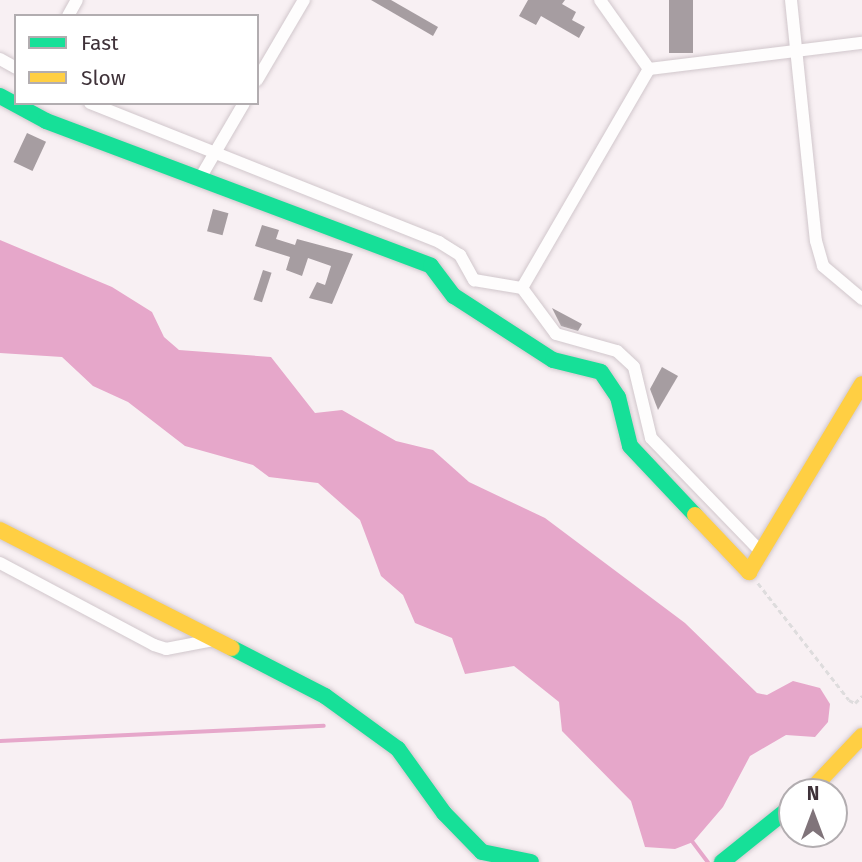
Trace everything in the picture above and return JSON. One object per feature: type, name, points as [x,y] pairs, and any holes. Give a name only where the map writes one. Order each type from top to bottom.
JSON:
[{"type":"street","points":[[259,77],[304,0]]},
{"type":"street","points":[[600,0],[649,69]]},
{"type":"street","points":[[791,0],[816,241],[823,266],[862,299]]},
{"type":"street","points":[[649,69],[862,43]]},
{"type":"street","points":[[522,288],[649,69]]},
{"type":"street","points":[[17,105],[46,121],[431,266],[454,296],[503,324],[553,360],[601,372],[610,381],[629,446],[749,572],[862,384]]},
{"type":"street","points":[[95,105],[455,250],[474,280],[522,288],[556,334],[606,347],[627,359],[639,378],[651,438],[761,552]]},
{"type":"street","points":[[199,180],[243,105]]},
{"type":"street","points":[[0,530],[325,696],[370,726],[398,749],[444,813],[482,852],[531,862]]},
{"type":"street","points":[[0,563],[154,645],[166,649],[213,640]]},
{"type":"street","points":[[822,778],[862,736]]},
{"type":"street","points":[[722,862],[778,818]]},
{"type":"path","points":[[749,572],[849,700],[855,703],[862,696]]},
{"type":"shaded area","points":[[0,240],[112,287],[152,312],[164,337],[179,350],[271,357],[315,413],[342,410],[396,441],[433,450],[469,482],[545,518],[685,623],[757,693],[767,695],[793,681],[820,688],[830,704],[828,722],[815,737],[786,735],[750,756],[723,807],[693,842],[675,849],[645,847],[631,801],[562,731],[559,702],[514,666],[465,674],[452,638],[415,623],[403,595],[381,576],[360,520],[318,483],[269,477],[253,465],[185,446],[128,402],[93,386],[62,357],[0,353]]},
{"type":"building","points":[[371,0],[391,0],[438,27],[433,36]]},
{"type":"building","points":[[528,0],[565,0],[562,4],[576,12],[572,20],[585,27],[579,38],[541,16],[536,25],[519,16]]},
{"type":"building","points":[[669,0],[693,0],[693,53],[669,53]]},
{"type":"building","points":[[27,133],[46,142],[33,171],[13,162]]},
{"type":"building","points":[[213,209],[228,213],[223,235],[207,231]]},
{"type":"building","points":[[262,225],[279,230],[276,239],[295,245],[297,239],[353,254],[332,304],[309,298],[317,282],[325,285],[331,266],[308,258],[302,276],[286,270],[290,257],[255,246]]},
{"type":"building","points":[[263,270],[272,273],[262,302],[253,299]]},
{"type":"building","points":[[552,308],[582,324],[578,331],[561,326]]},
{"type":"building","points":[[662,367],[678,376],[658,410],[650,389]]},
{"type":"waterway","points":[[0,741],[324,726]]},
{"type":"waterway","points":[[693,842],[708,862]]},
{"type":"traffic: fast","points":[[0,96],[14,104]]},
{"type":"traffic: fast","points":[[17,105],[46,121],[431,266],[454,296],[553,360],[601,372],[618,397],[630,446],[695,515]]},
{"type":"traffic: fast","points":[[232,648],[325,696],[398,749],[444,813],[482,852],[531,862]]},
{"type":"traffic: fast","points":[[722,862],[778,817]]},
{"type":"traffic: slow","points":[[695,515],[749,572],[862,384]]},
{"type":"traffic: slow","points":[[0,530],[232,648]]},
{"type":"traffic: slow","points":[[822,778],[862,736]]}]
